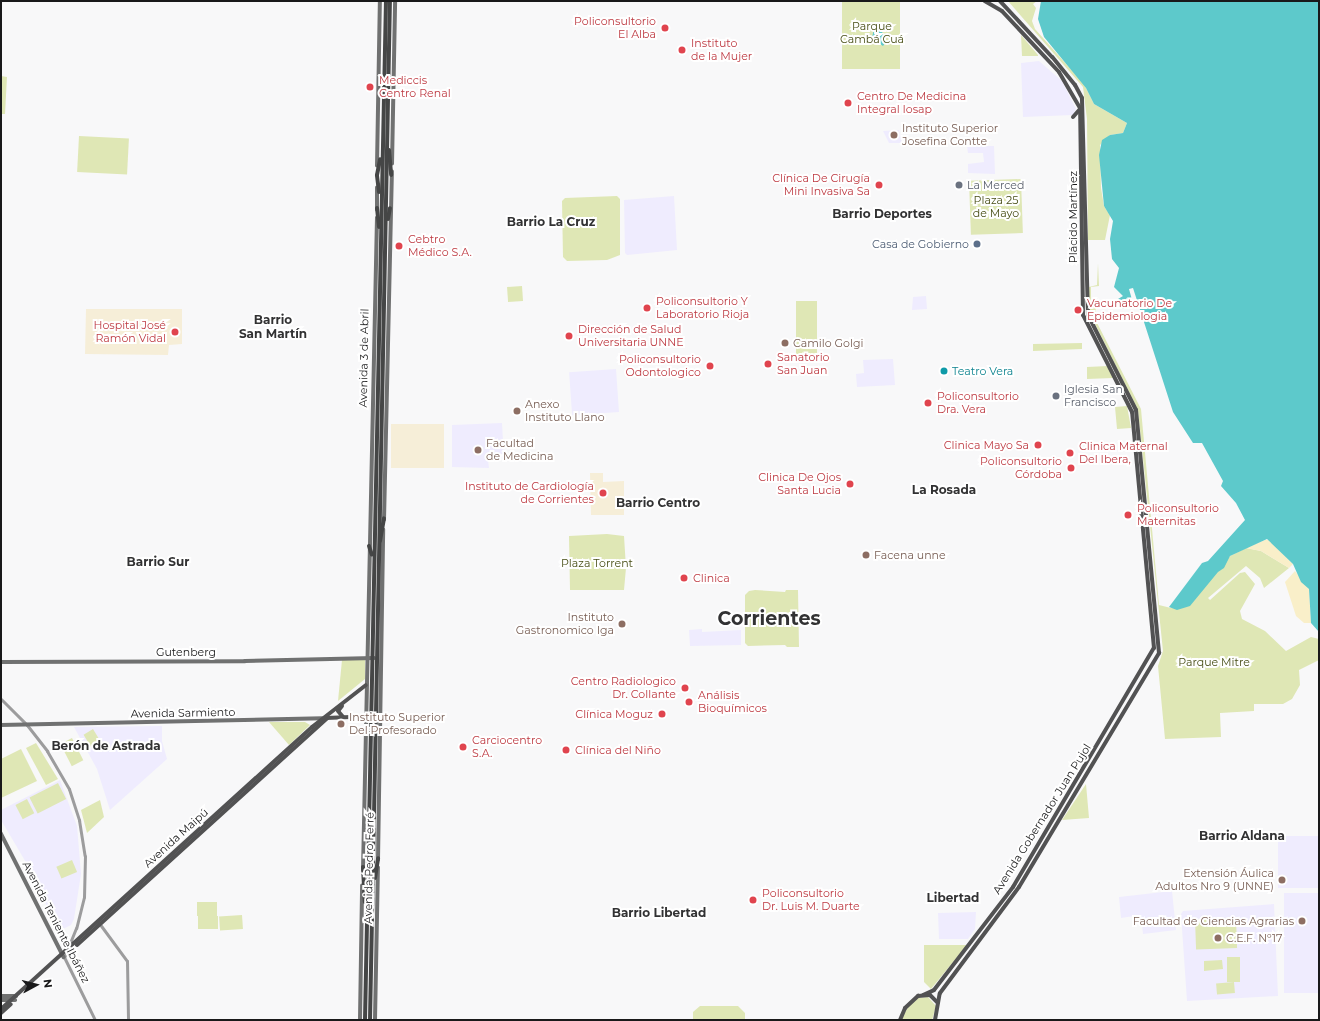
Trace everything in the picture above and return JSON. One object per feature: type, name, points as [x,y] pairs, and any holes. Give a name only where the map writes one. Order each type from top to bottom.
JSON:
[{"type":"highway","name":"Avenida 3 de Abril","points":[[376,716],[386,1]]},
{"type":"highway","name":"Avenida 3 de Abril","points":[[379,206],[385,119],[390,1]]},
{"type":"highway","points":[[383,255],[377,175],[385,119]]},
{"type":"highway","points":[[385,119],[391,175]]},
{"type":"highway","points":[[383,255],[390,208]]},
{"type":"highway","name":"Avenida 3 de Abril","points":[[377,657],[373,577],[383,255]]},
{"type":"highway","points":[[378,543],[384,518]]},
{"type":"highway","points":[[369,546],[373,577]]},
{"type":"highway","name":"Avenida Pedro Ferré","points":[[370,1020],[376,716]]},
{"type":"highway","name":"Avenida Pedro Ferré","points":[[365,1020],[367,924],[376,716]]},
{"type":"highway","points":[[373,898],[378,858]]},
{"type":"highway","points":[[363,867],[367,924]]},
{"type":"main road","points":[[377,175],[380,1]]},
{"type":"main road","name":"Avenida 3 de Abril","points":[[377,657],[384,518],[395,1]]},
{"type":"main road","points":[[985,1],[1002,11],[1077,87],[1082,98],[1082,116]]},
{"type":"main road","points":[[1000,1],[1020,21],[1064,75],[1078,102],[1082,116]]},
{"type":"main road","points":[[1015,25],[1020,21]]},
{"type":"main road","points":[[1073,93],[1078,93],[1077,87]]},
{"type":"main road","points":[[1072,117],[1079,112],[1078,102]]},
{"type":"main road","name":"Plácido Martínez","points":[[1082,116],[1088,315],[1136,410],[1156,637]]},
{"type":"main road","name":"Avenida 3 de Abril","points":[[366,716],[366,658],[379,206]]},
{"type":"main road","name":"Plácido Martínez","points":[[1085,211],[1083,318],[1132,412],[1156,637]]},
{"type":"main road","name":"Avenida Gobernador Juan Pujol","points":[[935,1020],[940,993],[1019,887],[1157,659],[1156,637]]},
{"type":"main road","name":"Avenida Gobernador Juan Pujol","points":[[900,1020],[909,1003],[936,988],[1013,887],[1153,654],[1156,637]]},
{"type":"main road","points":[[376,716],[381,686],[377,657]]},
{"type":"main road","name":"Gutenberg","points":[[1,662],[245,661],[377,657]]},
{"type":"main road","name":"Avenida Maipú","points":[[63,956],[68,949],[324,718],[366,685]]},
{"type":"main road","points":[[343,717],[338,710],[355,693]]},
{"type":"main road","name":"Avenida Pedro Ferré","points":[[360,1020],[366,716]]},
{"type":"main road","name":"Avenida Sarmiento","points":[[1,725],[376,716]]},
{"type":"main road","name":"Avenida Pedro Ferré","points":[[375,1020],[378,858],[376,716]]},
{"type":"main road","name":"Avenida Gobernador Juan Pujol","points":[[1053,832],[1056,823]]},
{"type":"main road","name":"Avenida Teniente Ibáñez","points":[[1,833],[63,956]]},
{"type":"main road","name":"Avenida Maipú","points":[[1,1009],[63,956],[99,922]]},
{"type":"main road","points":[[923,995],[933,997],[938,1004]]},
{"type":"main road","points":[[1,996],[14,999]]},
{"type":"main road","points":[[1,1000],[14,999]]},
{"type":"main road","name":"Avenida Maipú","points":[[1,1013],[14,999]]},
{"type":"street","points":[[1,699],[27,725],[47,751],[69,789],[83,838],[86,871],[84,897],[68,949]]},
{"type":"street","points":[[99,922],[127,961],[128,1020]]},
{"type":"street","name":"Avenida Teniente Ibáñez","points":[[63,956],[96,1020]]},
{"type":"shaded area","points":[[1039,61],[1062,81],[1076,109],[1073,115],[1023,117],[1021,63]]},
{"type":"shaded area","name":"Instituto Superior Josefina Contte","points":[[899,130],[902,143],[889,143],[883,131]]},
{"type":"shaded area","points":[[967,146],[994,146],[995,174],[968,173],[968,164],[984,162],[983,153],[968,153]]},
{"type":"shaded area","points":[[674,196],[677,250],[627,255],[625,253],[624,200]]},
{"type":"shaded area","points":[[926,296],[927,309],[912,310],[913,297]]},
{"type":"shaded area","points":[[86,309],[182,309],[182,344],[169,345],[168,355],[85,354]]},
{"type":"shaded area","points":[[893,359],[895,385],[857,387],[856,374],[864,373],[863,360]]},
{"type":"shaded area","points":[[616,369],[619,412],[572,415],[569,372]]},
{"type":"shaded area","name":"Facultad de Medicina","points":[[502,423],[504,459],[488,460],[489,468],[452,467],[452,425]]},
{"type":"shaded area","points":[[391,424],[444,424],[444,468],[391,468]]},
{"type":"shaded area","name":"Instituto de Cardiología de Corrientes","points":[[590,473],[603,473],[603,482],[624,481],[624,515],[591,515]]},
{"type":"shaded area","points":[[702,629],[702,632],[741,630],[741,645],[690,646],[689,630]]},
{"type":"shaded area","points":[[162,726],[162,741],[167,759],[110,810],[97,769],[74,727]]},
{"type":"shaded area","points":[[60,780],[77,826],[81,874],[74,919],[71,925],[61,930],[57,922],[54,923],[34,876],[1,820],[1,810]]},
{"type":"shaded area","points":[[1278,836],[1319,836],[1319,888],[1278,888]]},
{"type":"shaded area","points":[[1172,891],[1176,930],[1143,934],[1141,915],[1121,918],[1119,897]]},
{"type":"shaded area","points":[[1284,893],[1319,893],[1319,993],[1284,993]]},
{"type":"shaded area","name":"C.E.F. Nº17","points":[[1274,904],[1278,996],[1187,1001],[1181,914],[1183,911]]},
{"type":"shaded area","points":[[976,912],[975,929],[968,939],[939,939],[938,913]]},
{"type":"green space","name":"Parque Cambá Cuá","points":[[842,1],[900,1],[900,69],[842,69]]},
{"type":"green space","points":[[1008,1],[1037,1],[1033,4],[1036,8],[1032,21],[1035,29],[1084,84],[1094,104],[1127,123],[1123,133],[1110,135],[1100,145],[1101,188],[1104,206],[1110,215],[1105,240],[1088,240],[1087,119],[1083,87]]},
{"type":"green space","points":[[1021,35],[1038,55],[1038,56],[1022,56]]},
{"type":"green space","points":[[1,76],[7,77],[5,114],[1,114]]},
{"type":"green space","points":[[79,136],[129,139],[127,175],[77,172]]},
{"type":"green space","name":"Plaza 25 de Mayo","points":[[1021,179],[1023,233],[971,235],[969,181]]},
{"type":"green space","points":[[617,196],[620,199],[620,255],[607,260],[567,261],[563,257],[562,201],[565,198]]},
{"type":"green space","name":"Parque Mitre","points":[[1098,263],[1099,286],[1091,287],[1091,300],[1095,304],[1096,312],[1093,315],[1141,409],[1159,605],[1171,608],[1190,605],[1230,556],[1246,548],[1261,551],[1289,568],[1264,588],[1260,578],[1246,566],[1208,598],[1210,600],[1240,573],[1245,572],[1255,584],[1240,611],[1242,619],[1265,631],[1286,651],[1311,637],[1319,639],[1319,660],[1299,670],[1300,685],[1292,699],[1283,704],[1254,704],[1254,711],[1220,713],[1221,737],[1165,739],[1158,666],[1163,651],[1138,410],[1089,312],[1089,287],[1097,285]]},
{"type":"green space","points":[[522,286],[523,301],[508,302],[507,287]]},
{"type":"green space","points":[[796,301],[817,301],[817,354],[796,354]]},
{"type":"green space","points":[[1082,343],[1082,349],[1033,351],[1033,344]]},
{"type":"green space","points":[[1108,366],[1113,378],[1087,379],[1087,367]]},
{"type":"green space","points":[[1127,406],[1131,428],[1117,429],[1115,407]]},
{"type":"green space","name":"Plaza Torrent","points":[[607,534],[624,536],[626,568],[624,590],[570,590],[569,536]]},
{"type":"green space","points":[[786,590],[798,590],[799,647],[787,647],[785,645],[748,646],[745,643],[745,595],[749,591],[785,592]]},
{"type":"green space","points":[[365,659],[365,679],[338,701],[342,660]]},
{"type":"green space","points":[[269,722],[305,722],[310,725],[289,745]]},
{"type":"green space","points":[[93,729],[102,744],[92,749],[84,735]]},
{"type":"green space","points":[[72,738],[83,760],[72,766],[60,744]]},
{"type":"green space","points":[[36,743],[58,779],[46,785],[26,748]]},
{"type":"green space","points":[[21,749],[37,781],[1,798],[1,759]]},
{"type":"green space","points":[[58,783],[66,799],[38,814],[29,798]]},
{"type":"green space","points":[[1086,784],[1089,818],[1062,820]]},
{"type":"green space","points":[[27,799],[34,813],[23,819],[15,805]]},
{"type":"green space","points":[[100,800],[104,817],[87,833],[81,810]]},
{"type":"green space","points":[[72,860],[77,872],[61,879],[56,867]]},
{"type":"green space","points":[[197,902],[217,902],[217,916],[197,916]]},
{"type":"green space","points":[[242,915],[243,929],[220,931],[219,917]]},
{"type":"green space","points":[[198,916],[218,916],[218,929],[198,929]]},
{"type":"green space","points":[[1236,918],[1237,948],[1196,949],[1195,919]]},
{"type":"green space","points":[[924,945],[967,945],[931,989],[924,982]]},
{"type":"green space","points":[[1227,957],[1240,957],[1240,982],[1227,982]]},
{"type":"green space","points":[[1222,960],[1223,969],[1204,971],[1204,961]]},
{"type":"green space","points":[[1234,982],[1235,993],[1217,995],[1216,984]]},
{"type":"green space","points":[[928,997],[936,1006],[932,1020],[901,1020],[908,1007],[918,998]]},
{"type":"green space","points":[[700,1006],[738,1006],[745,1013],[745,1020],[693,1020],[693,1012]]},
{"type":"sand","points":[[1265,540],[1269,540],[1293,564],[1289,568],[1261,551],[1246,548]]},
{"type":"sand","points":[[1295,571],[1309,589],[1311,623],[1304,623],[1296,616],[1285,582]]},
{"type":"water","points":[[1041,1],[1319,1],[1319,632],[1311,623],[1309,589],[1301,582],[1293,564],[1267,539],[1230,556],[1224,568],[1218,572],[1190,606],[1177,610],[1169,607],[1202,563],[1208,561],[1245,520],[1236,503],[1221,486],[1223,481],[1202,443],[1193,443],[1173,412],[1133,288],[1129,289],[1134,307],[1122,309],[1118,304],[1118,299],[1123,296],[1114,287],[1119,268],[1112,259],[1110,239],[1113,221],[1104,206],[1099,155],[1102,140],[1110,135],[1123,133],[1127,123],[1094,104],[1086,88],[1044,37],[1038,19]]},
{"type":"water","points":[[875,24],[878,24],[883,34],[885,43],[883,46],[872,38]]},
{"type":"place","name":"Policonsultorio El Alba","points":[[665,28]]},
{"type":"place","name":"Instituto de la Mujer","points":[[682,50]]},
{"type":"place","name":"Mediccis Centro Renal","points":[[370,87]]},
{"type":"place","name":"Centro De Medicina Integral Iosap","points":[[848,103]]},
{"type":"place","name":"Instituto Superior Josefina Contte","points":[[894,135]]},
{"type":"place","name":"Clínica De Cirugía Mini Invasiva Sa","points":[[879,185]]},
{"type":"place","name":"La Merced","points":[[959,185]]},
{"type":"place","name":"Casa de Gobierno","points":[[977,244]]},
{"type":"place","name":"Cebtro Médico S.A.","points":[[399,246]]},
{"type":"place","name":"Policonsultorio Y Laboratorio Rioja","points":[[647,308]]},
{"type":"place","name":"Vacunatorio De Epidemiologia","points":[[1078,310]]},
{"type":"place","name":"Hospital José Ramón Vidal","points":[[175,332]]},
{"type":"place","name":"Dirección de Salud Universitaria UNNE","points":[[569,336]]},
{"type":"place","name":"Camilo Golgi","points":[[785,343]]},
{"type":"place","name":"Sanatorio San Juan","points":[[768,364]]},
{"type":"place","name":"Policonsultorio Odontologico","points":[[710,366]]},
{"type":"place","name":"Teatro Vera","points":[[944,371]]},
{"type":"place","name":"Iglesia San Francisco","points":[[1056,396]]},
{"type":"place","name":"Policonsultorio Dra. Vera","points":[[928,403]]},
{"type":"place","name":"Anexo Instituto Llano","points":[[517,411]]},
{"type":"place","name":"Clinica Mayo Sa","points":[[1038,445]]},
{"type":"place","name":"Facultad de Medicina","points":[[478,450]]},
{"type":"place","name":"Clinica Maternal Del Ibera,","points":[[1070,453]]},
{"type":"place","name":"Policonsultorio Córdoba","points":[[1071,468]]},
{"type":"place","name":"Clinica De Ojos Santa Lucia","points":[[850,484]]},
{"type":"place","name":"Instituto de Cardiología de Corrientes","points":[[603,493]]},
{"type":"place","name":"Policonsultorio Maternitas","points":[[1128,515]]},
{"type":"place","name":"Facena unne","points":[[866,555]]},
{"type":"place","name":"Clinica","points":[[684,578]]},
{"type":"place","name":"Instituto Gastronomico Iga","points":[[622,624]]},
{"type":"place","name":"Centro Radiologico Dr. Collante","points":[[685,688]]},
{"type":"place","name":"Análisis Bioquímicos","points":[[689,702]]},
{"type":"place","name":"Clínica Moguz","points":[[662,714]]},
{"type":"place","name":"Instituto Superior Del Profesorado","points":[[341,724]]},
{"type":"place","name":"Carciocentro S.A.","points":[[463,747]]},
{"type":"place","name":"Clínica del Niño","points":[[566,750]]},
{"type":"place","name":"Extensión Áulica Adultos Nro 9 (UNNE)","points":[[1282,880]]},
{"type":"place","name":"Policonsultorio Dr. Luis M. Duarte","points":[[753,900]]},
{"type":"place","name":"Facultad de Ciencias Agrarias","points":[[1302,921]]},
{"type":"place","name":"C.E.F. Nº17","points":[[1218,938]]},
{"type":"district","name":"Barrio Deportes","points":[[882,214]]},
{"type":"district","name":"Barrio La Cruz","points":[[551,222]]},
{"type":"district","name":"Barrio San Martín","points":[[273,327]]},
{"type":"district","name":"La Rosada","points":[[944,490]]},
{"type":"district","name":"Barrio Centro","points":[[658,503]]},
{"type":"district","name":"Barrio Sur","points":[[158,562]]},
{"type":"district","name":"Corrientes","points":[[769,619]]},
{"type":"district","name":"Berón de Astrada","points":[[106,746]]},
{"type":"district","name":"Barrio Aldana","points":[[1242,836]]},
{"type":"district","name":"Libertad","points":[[953,898]]},
{"type":"district","name":"Barrio Libertad","points":[[659,913]]}]
